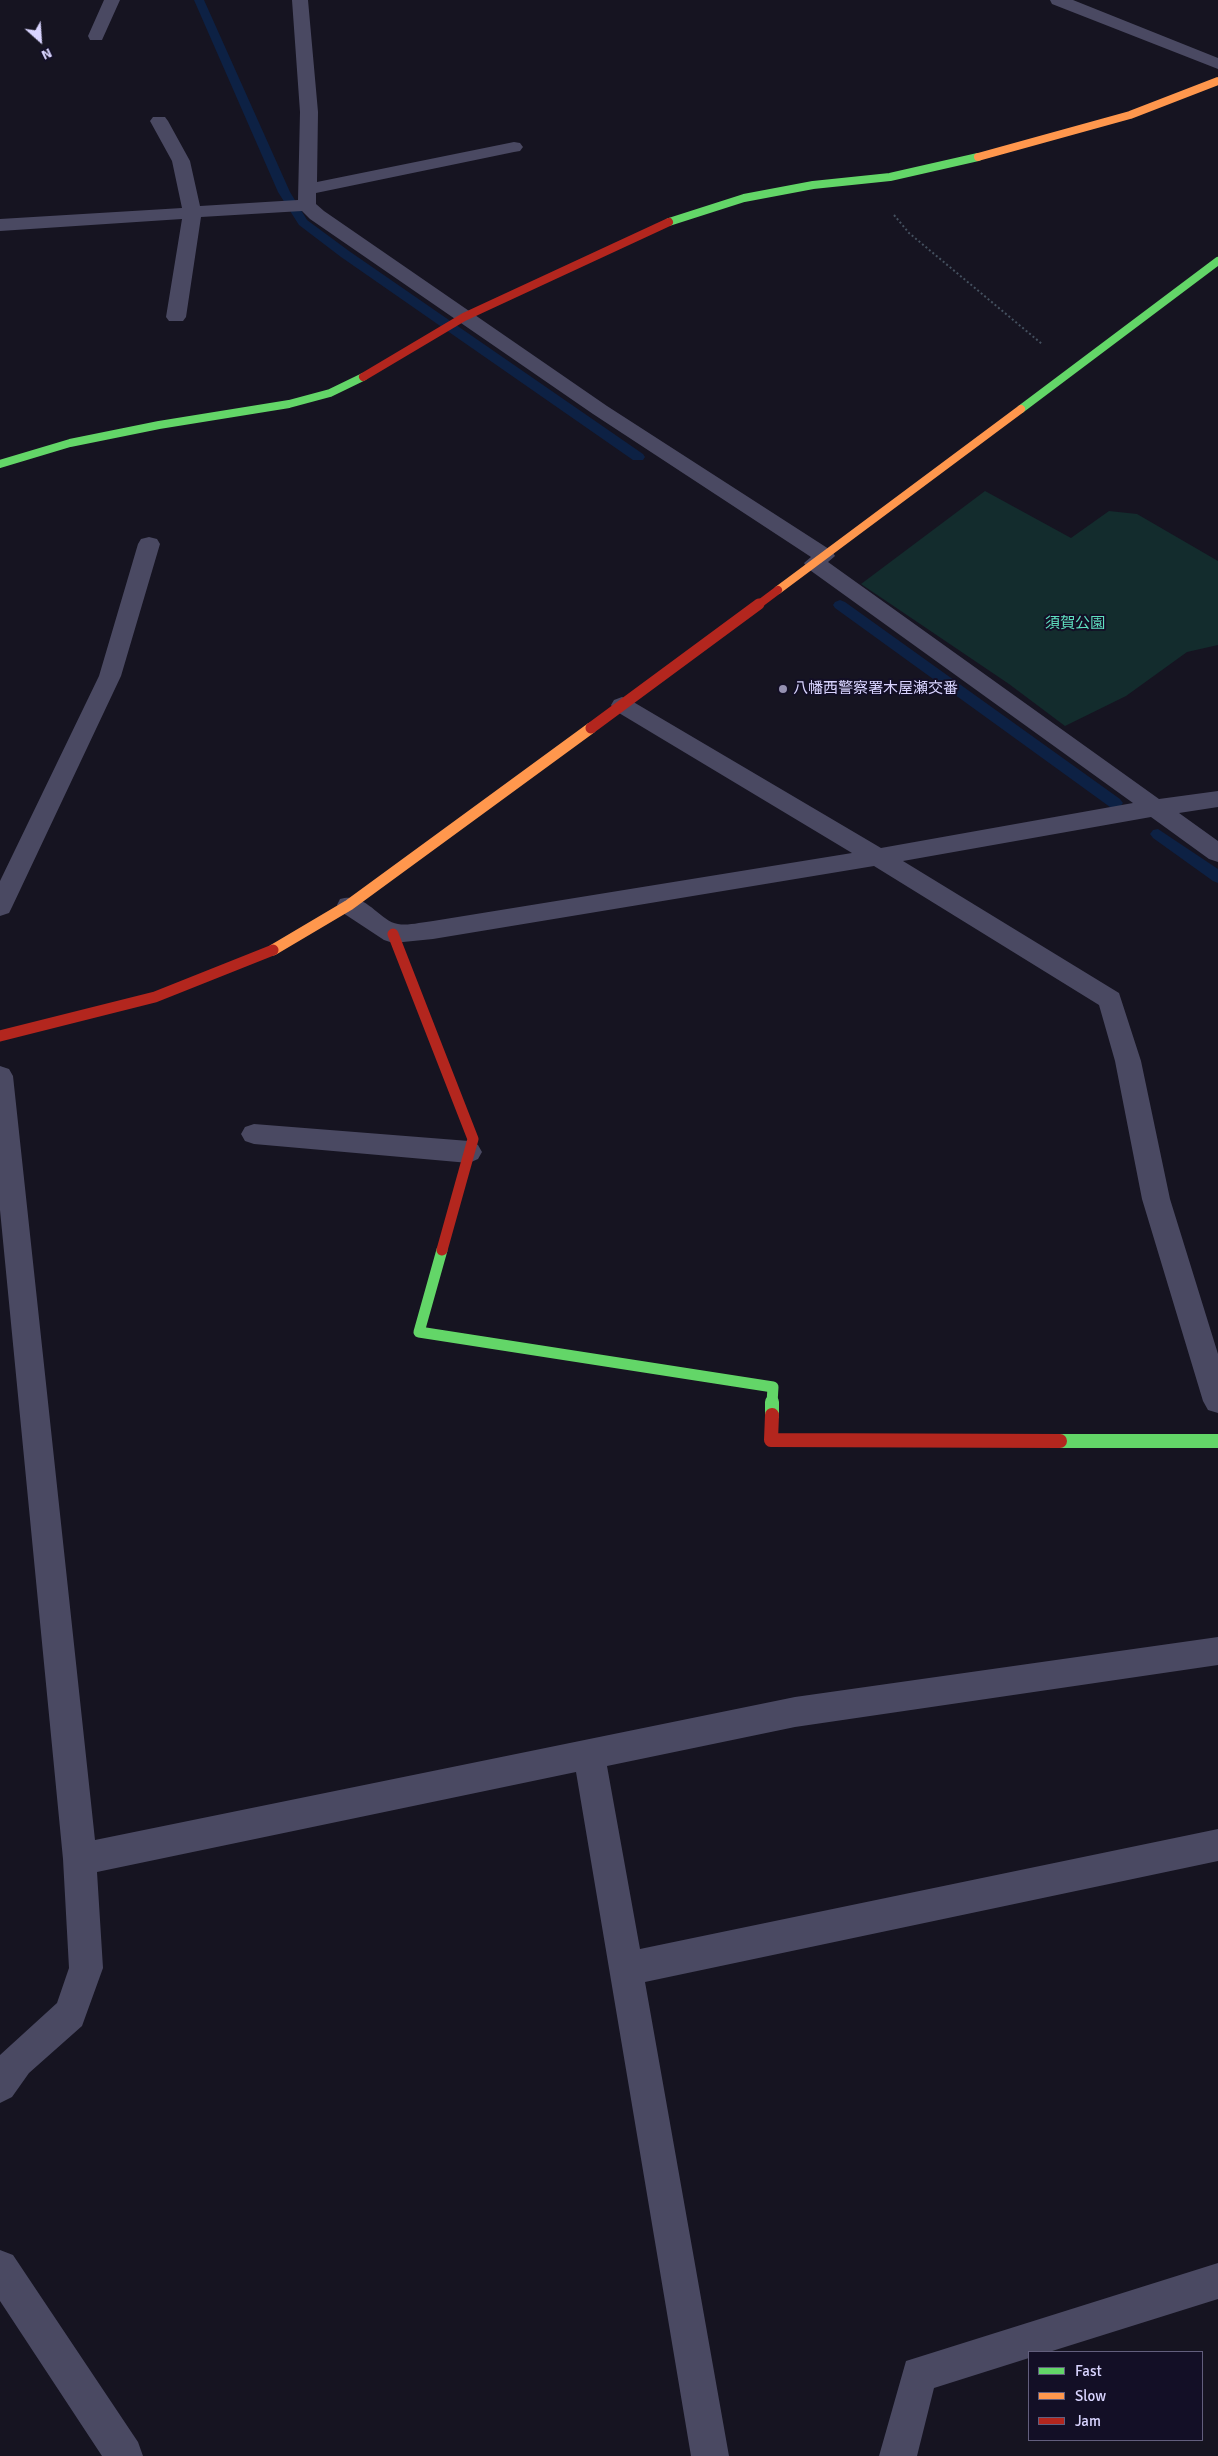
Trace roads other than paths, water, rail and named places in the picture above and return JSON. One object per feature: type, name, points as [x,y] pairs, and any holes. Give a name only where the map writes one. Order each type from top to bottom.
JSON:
[{"type":"street","points":[[96,36],[112,0]]},
{"type":"street","points":[[300,0],[309,112],[305,200],[317,215],[461,319],[608,415],[820,560],[1154,808],[1218,853]]},
{"type":"street","points":[[1058,0],[1218,64]]},
{"type":"street","points":[[0,464],[70,443],[159,425],[289,404],[330,393],[380,369],[461,319],[673,220],[744,198],[813,185],[890,177],[964,161],[1131,114],[1189,94],[1218,81]]},
{"type":"street","points":[[159,121],[181,162],[192,213],[176,317]]},
{"type":"street","points":[[0,225],[282,207],[374,178],[459,156],[514,147]]},
{"type":"street","points":[[0,1036],[156,997],[266,955],[349,905],[820,560],[1218,262]]},
{"type":"street","points":[[0,907],[110,676],[149,544]]},
{"type":"street","points":[[622,706],[878,857],[1110,1000],[1128,1061],[1156,1199],[1218,1401]]},
{"type":"street","points":[[393,934],[481,924],[1154,808],[1218,799]]},
{"type":"street","points":[[349,905],[393,934],[472,1139],[419,1332],[773,1387],[771,1440],[1218,1441]]},
{"type":"street","points":[[0,1076],[80,1859],[86,1968],[70,2014],[18,2061],[0,2086]]},
{"type":"street","points":[[254,1134],[469,1152]]},
{"type":"street","points":[[80,1859],[795,1712],[1218,1651]]},
{"type":"street","points":[[589,1754],[710,2456]]},
{"type":"street","points":[[626,1969],[1218,1845]]},
{"type":"street","points":[[0,2268],[124,2456]]},
{"type":"street","points":[[898,2456],[919,2374],[1218,2281]]},
{"type":"waterway","points":[[199,0],[284,192],[303,222],[345,254],[638,457]]},
{"type":"waterway","points":[[840,605],[1115,803]]},
{"type":"waterway","points":[[1158,834],[1218,877]]},
{"type":"place","name":"八幡西警察署木屋瀬交番","points":[[783,689]]},
{"type":"park label","name":"須賀公園","points":[[1075,624]]}]
